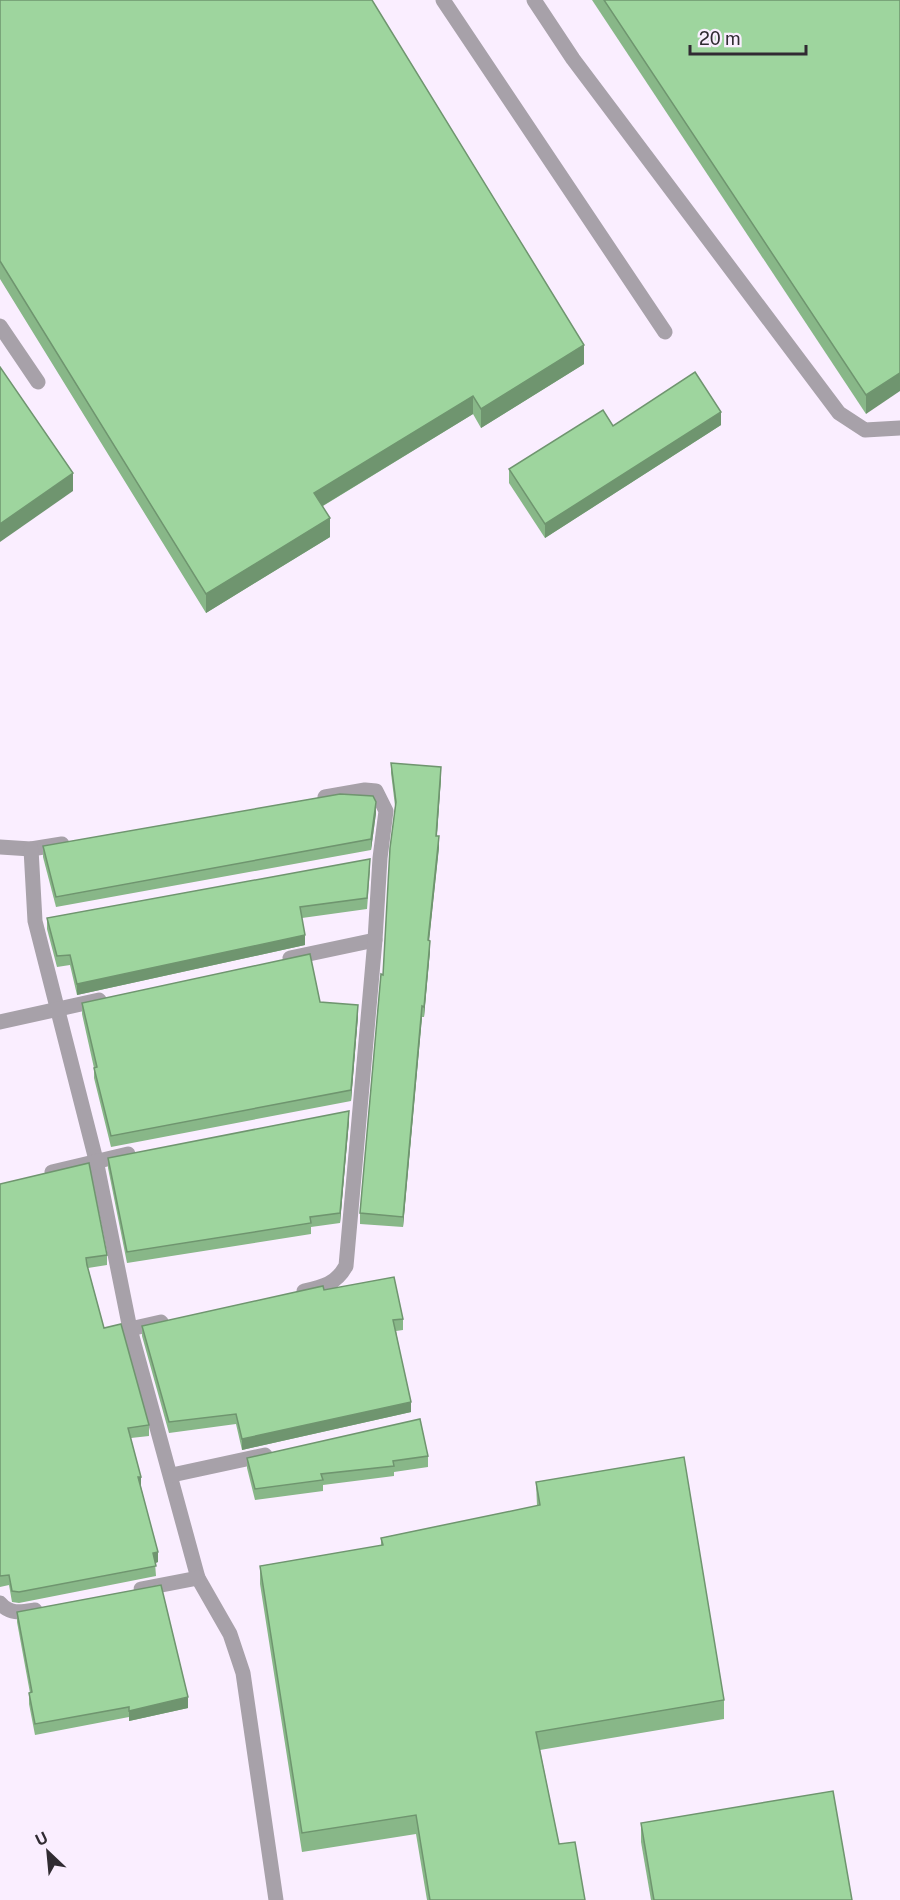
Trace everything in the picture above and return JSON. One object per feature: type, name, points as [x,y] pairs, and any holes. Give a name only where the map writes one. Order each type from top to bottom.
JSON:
[{"type":"street","points":[[443,0],[665,332]]},
{"type":"street","points":[[534,0],[573,58],[838,413],[866,430],[900,428]]},
{"type":"street","points":[[0,326],[38,382]]},
{"type":"street","points":[[292,1293],[327,1286],[340,1278],[346,1266],[355,1111],[375,940],[374,859],[386,811],[376,791],[365,790],[306,800]]},
{"type":"street","points":[[0,847],[31,849],[77,841]]},
{"type":"street","points":[[31,849],[56,1009],[96,1160],[130,1329],[172,1475],[198,1578],[230,1634],[243,1673],[276,1900]]},
{"type":"street","points":[[273,962],[375,940]]},
{"type":"street","points":[[0,1022],[113,997]]},
{"type":"street","points":[[32,1177],[96,1160],[142,1152]]},
{"type":"street","points":[[130,1329],[176,1318]]},
{"type":"street","points":[[172,1475],[277,1452]]},
{"type":"street","points":[[131,1591],[198,1578]]},
{"type":"street","points":[[0,1603],[5,1610],[19,1613],[53,1606]]},
{"type":"building","points":[[0,0],[372,0],[584,345],[481,409],[473,396],[314,493],[330,518],[206,594],[0,261]]},
{"type":"building","points":[[604,0],[900,0],[900,373],[866,395]]},
{"type":"building","points":[[0,367],[73,473],[0,524]]},
{"type":"building","points":[[695,372],[721,412],[545,524],[509,469],[603,410],[613,426]]},
{"type":"building","points":[[391,763],[441,767],[436,836],[439,836],[403,1217],[360,1213],[381,974],[383,975],[390,848],[396,802]]},
{"type":"building","points":[[340,794],[373,796],[376,802],[371,839],[56,897],[43,846]]},
{"type":"building","points":[[370,859],[367,898],[300,907],[305,935],[77,984],[70,955],[57,956],[47,918]]},
{"type":"building","points":[[310,954],[320,1002],[358,1005],[351,1090],[111,1136],[94,1068],[97,1067],[82,1003]]},
{"type":"building","points":[[349,1111],[340,1213],[310,1217],[311,1223],[127,1252],[108,1158]]},
{"type":"building","points":[[89,1163],[107,1255],[86,1258],[87,1265],[104,1328],[121,1324],[149,1425],[128,1428],[141,1477],[138,1477],[158,1552],[153,1553],[156,1566],[19,1592],[12,1591],[9,1575],[0,1576],[0,1184]]},
{"type":"building","points":[[394,1277],[403,1319],[393,1320],[411,1402],[242,1439],[236,1414],[169,1422],[142,1326],[323,1286],[324,1290]]},
{"type":"building","points":[[420,1419],[428,1456],[393,1461],[394,1466],[321,1474],[323,1480],[255,1489],[247,1458]]},
{"type":"building","points":[[684,1457],[724,1700],[536,1732],[559,1844],[575,1842],[585,1900],[430,1900],[416,1815],[302,1833],[260,1566],[383,1545],[381,1538],[540,1505],[536,1482]]},
{"type":"building","points":[[161,1585],[188,1697],[129,1711],[129,1707],[35,1724],[29,1693],[32,1692],[17,1612]]},
{"type":"building","points":[[833,1791],[852,1900],[654,1900],[641,1823]]}]
